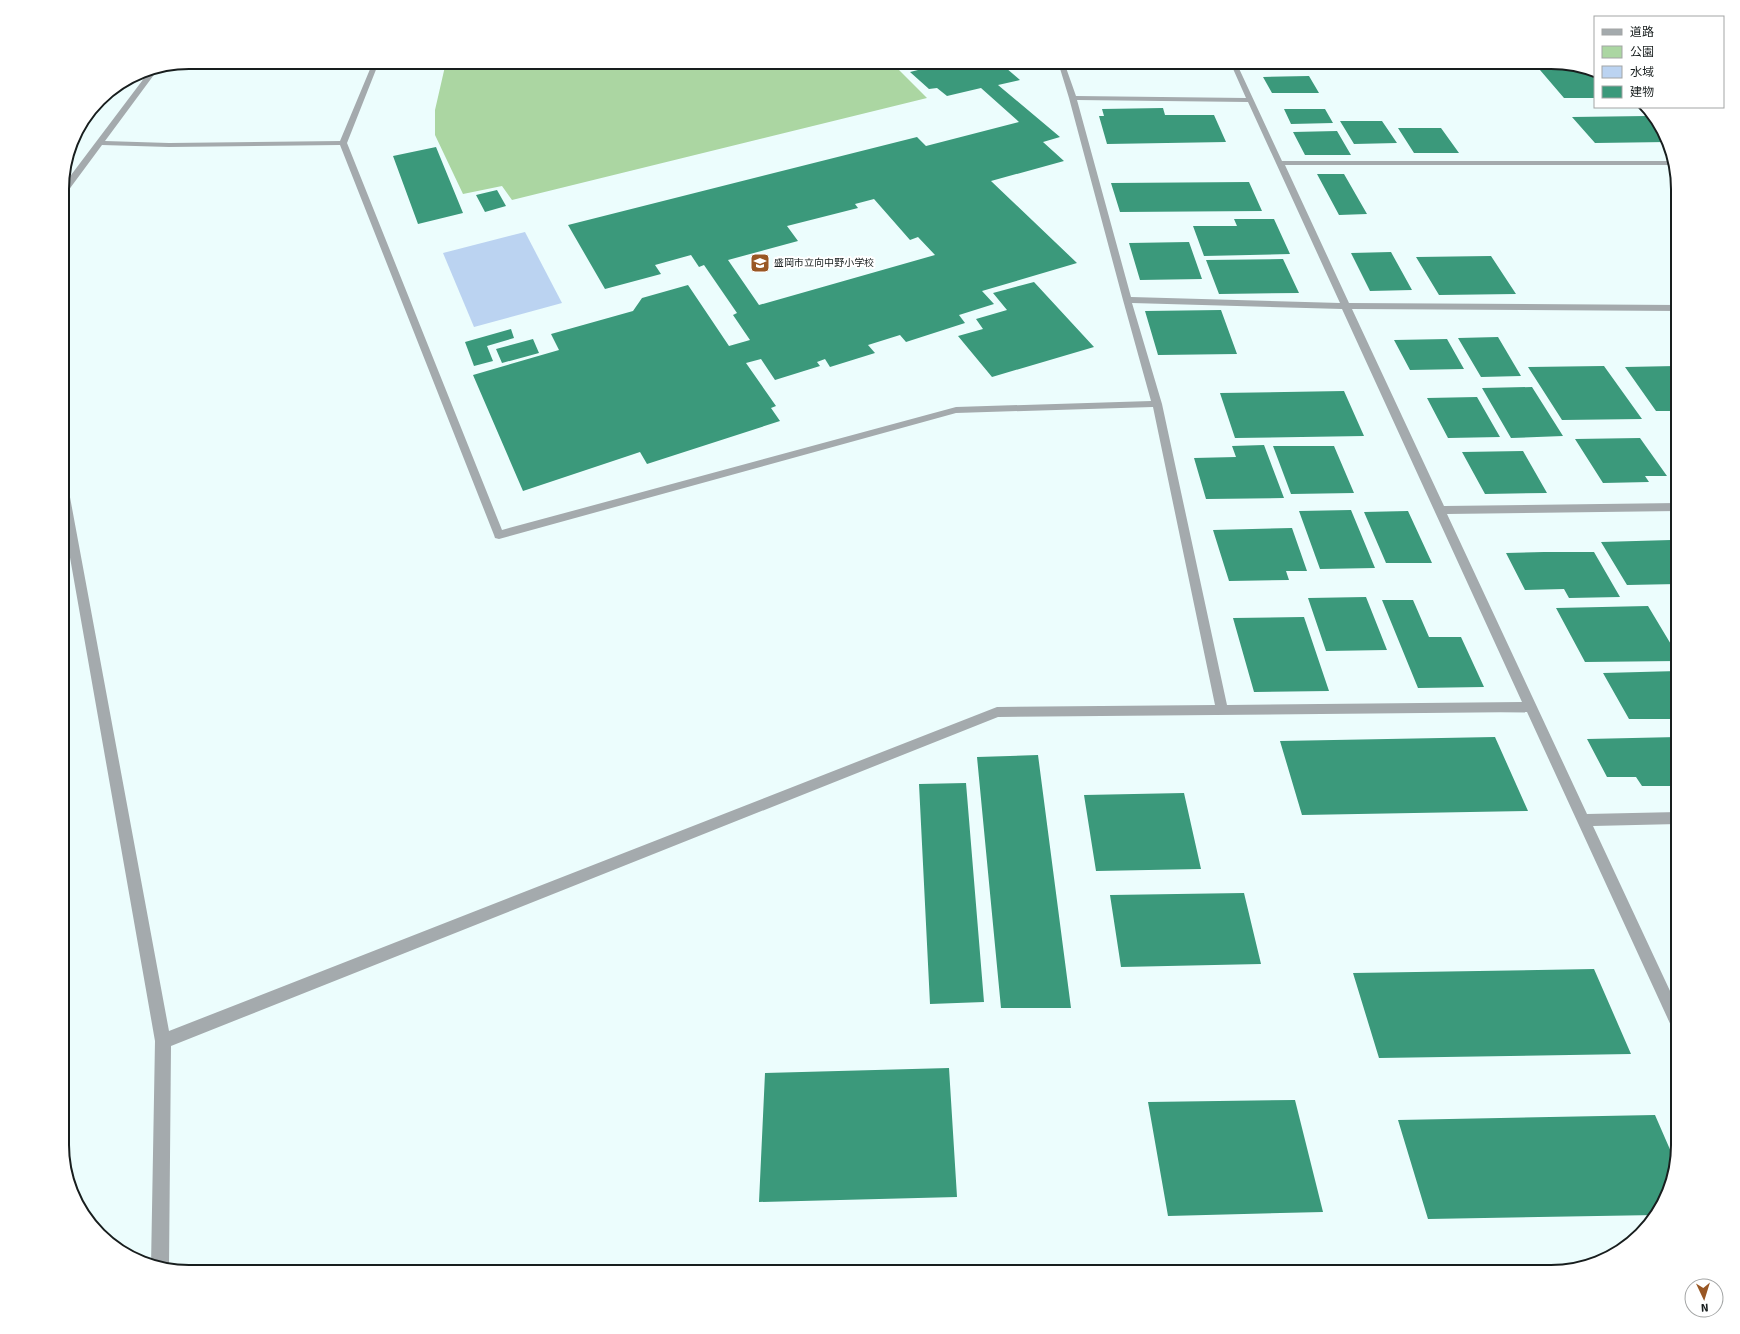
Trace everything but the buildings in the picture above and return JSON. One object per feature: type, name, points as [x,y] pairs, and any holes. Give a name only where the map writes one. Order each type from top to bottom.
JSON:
[{"type":"street","points":[[373,69],[343,143],[499,535],[956,410],[1158,404]]},
{"type":"street","points":[[1063,69],[1073,98],[1127,300],[1158,404],[1222,710]]},
{"type":"street","points":[[1236,69],[1671,1010]]},
{"type":"street","points":[[69,184],[150,76]]},
{"type":"street","points":[[1073,98],[1250,100]]},
{"type":"street","points":[[100,143],[169,145],[343,143]]},
{"type":"street","points":[[1279,163],[1668,163]]},
{"type":"street","points":[[1127,300],[1345,306],[1671,308]]},
{"type":"street","points":[[1440,510],[1671,507]]},
{"type":"street","points":[[69,520],[163,1040],[160,1261]]},
{"type":"street","points":[[163,1040],[997,712],[1530,706]]},
{"type":"street","points":[[1583,820],[1671,818]]},
{"type":"green space","points":[[444,69],[898,69],[927,98],[512,200],[502,186],[463,194],[435,135],[435,110]]},
{"type":"water","points":[[525,232],[562,303],[474,327],[443,253]]},
{"type":"place","name":"盛岡市立向中野小学校","points":[[760,263]]}]
